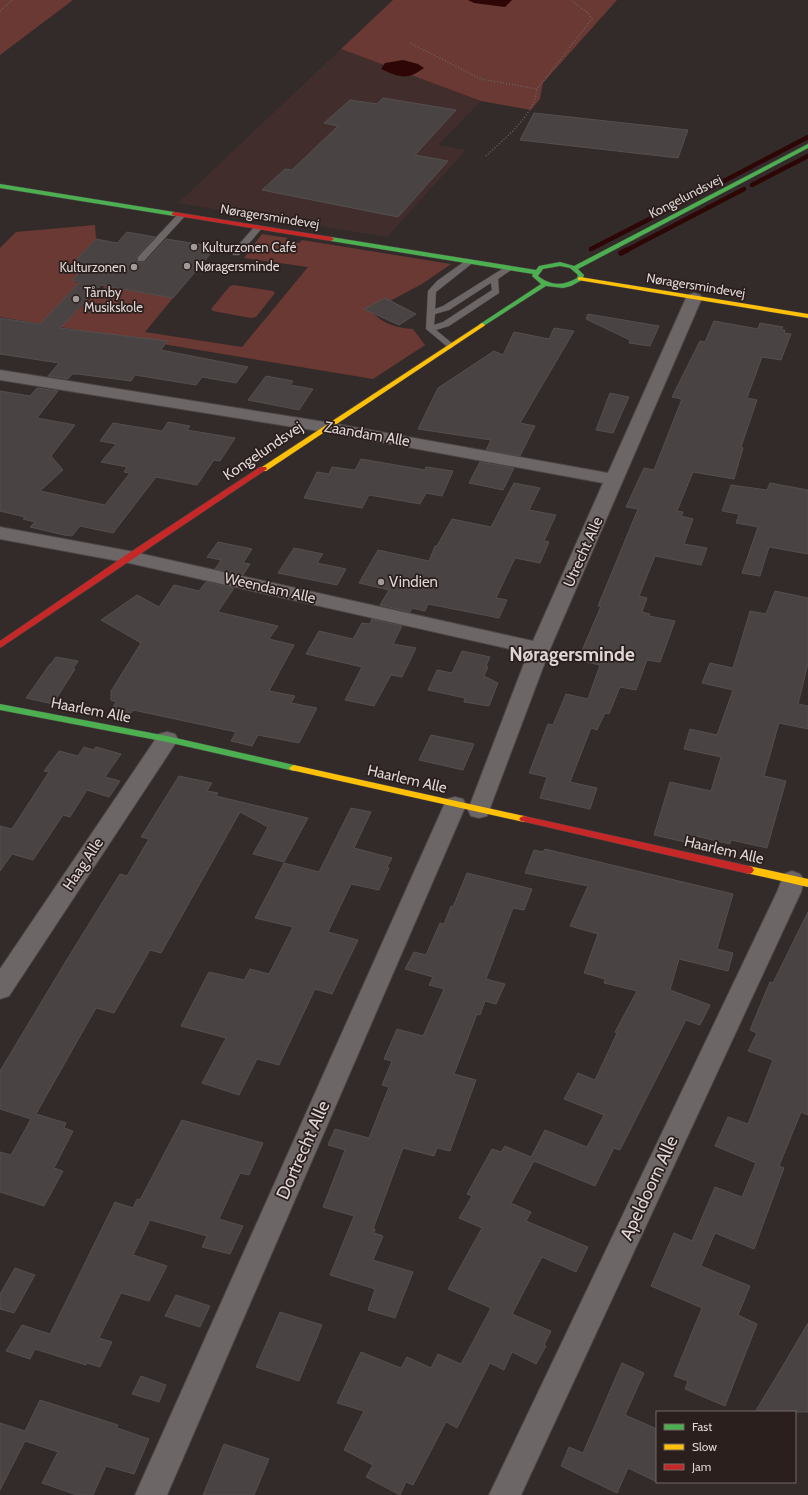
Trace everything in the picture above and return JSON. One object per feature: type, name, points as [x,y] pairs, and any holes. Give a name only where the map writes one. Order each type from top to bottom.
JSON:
[{"type":"street","name":"Kongelundsvej","points":[[575,268],[808,146]]},
{"type":"street","name":"Nøragersmindevej","points":[[0,186],[536,272]]},
{"type":"street","points":[[552,264],[568,265],[575,268],[581,275],[580,279],[576,282],[562,286],[545,284],[536,276],[536,272],[545,266],[552,264]]},
{"type":"street","name":"Nøragersmindevej","points":[[580,279],[808,316]]},
{"type":"street","name":"Kongelundsvej","points":[[0,645],[325,426],[545,284]]},
{"type":"street","name":"Utrecht Alle","points":[[467,807],[615,480],[694,298]]},
{"type":"street","name":"Zaandam Alle","points":[[0,375],[325,426],[615,480]]},
{"type":"street","name":"Weendam Alle","points":[[0,533],[129,557],[540,648]]},
{"type":"street","name":"Haarlem Alle","points":[[0,707],[166,739],[800,881]]},
{"type":"street","name":"Haag Alle","points":[[0,989],[8,961],[166,739]]},
{"type":"street","name":"Dortrecht Alle","points":[[151,1495],[467,807]]},
{"type":"street","name":"Apeldoorn Alle","points":[[505,1495],[782,906],[800,881]]},
{"type":"lane","points":[[142,259],[182,215]]},
{"type":"lane","points":[[236,253],[258,227]]},
{"type":"lane","points":[[450,346],[430,329],[432,291],[440,282],[471,261]]},
{"type":"lane","points":[[430,313],[446,308],[510,268]]},
{"type":"lane","points":[[430,329],[446,324],[496,291],[494,278]]},
{"type":"path","points":[[0,11],[12,0]]},
{"type":"path","points":[[486,156],[520,121],[534,103],[538,94],[537,88],[592,19],[588,13],[572,1]]},
{"type":"path","points":[[410,43],[482,79],[537,88]]},
{"type":"shaded area","points":[[0,0],[73,0],[0,55]]},
{"type":"shaded area","points":[[393,0],[617,0],[543,83],[540,99],[531,110],[481,101],[341,49]]},
{"type":"shaded area","points":[[468,0],[512,0],[505,7],[474,3]]},
{"type":"shaded area","points":[[341,49],[481,101],[438,145],[466,150],[387,237],[178,203]]},
{"type":"shaded area","points":[[403,60],[418,64],[424,68],[413,75],[408,76],[398,76],[381,69],[385,63]]},
{"type":"shaded area","points":[[95,225],[96,239],[72,264],[85,267],[72,280],[79,283],[53,310],[73,314],[105,286],[173,298],[145,332],[242,347],[308,267],[244,258],[262,234],[288,238],[286,240],[299,243],[302,240],[451,264],[422,284],[371,311],[385,322],[401,328],[413,329],[425,345],[373,379],[0,317],[0,248],[16,232]]},
{"type":"shaded area","points":[[234,285],[273,291],[275,293],[256,317],[251,318],[213,311],[211,309],[230,286]]},
{"type":"building","points":[[383,98],[456,110],[415,155],[448,161],[398,217],[262,190],[285,169],[292,170],[338,126],[324,123],[350,100],[377,104]]},
{"type":"building","points":[[534,113],[688,130],[678,158],[520,140]]},
{"type":"building","points":[[127,232],[155,237],[137,256],[138,262],[145,262],[166,239],[216,247],[173,298],[101,285],[60,328],[167,341],[161,350],[248,367],[236,383],[202,377],[196,385],[135,375],[131,381],[78,374],[72,374],[68,379],[48,376],[59,363],[0,354],[0,318],[40,324],[80,282],[72,280],[85,267],[72,264],[96,239],[117,243]]},
{"type":"building","points":[[385,298],[416,314],[399,325],[364,309]]},
{"type":"building","points":[[588,314],[659,326],[650,346],[629,343],[630,340],[586,319]]},
{"type":"building","points":[[714,321],[758,329],[760,323],[783,327],[781,330],[785,330],[784,333],[791,334],[781,360],[762,357],[747,398],[757,400],[741,447],[743,448],[734,479],[693,472],[677,511],[683,512],[681,516],[693,519],[684,544],[707,548],[701,565],[655,556],[639,596],[647,598],[642,612],[650,614],[649,616],[675,621],[660,662],[647,660],[636,690],[620,687],[609,714],[605,713],[597,730],[591,728],[570,782],[597,788],[590,809],[540,798],[547,777],[529,773],[548,724],[553,725],[566,694],[588,699],[600,665],[578,660],[601,606],[598,606],[638,509],[626,507],[644,468],[654,470],[682,399],[672,397],[700,341],[705,342]]},
{"type":"building","points":[[554,328],[574,331],[520,423],[535,426],[520,456],[486,450],[491,440],[418,429],[438,388],[494,351],[503,355],[514,332],[549,339]]},
{"type":"building","points":[[266,376],[293,381],[290,385],[313,389],[299,410],[248,400]]},
{"type":"building","points":[[37,388],[58,391],[37,418],[75,425],[51,456],[63,470],[40,491],[105,505],[130,473],[124,472],[127,467],[101,462],[116,444],[100,441],[113,423],[162,431],[168,422],[190,426],[187,430],[235,438],[220,461],[214,460],[197,485],[156,477],[113,533],[80,526],[72,536],[30,527],[35,522],[23,519],[25,517],[0,511],[0,391],[30,396]]},
{"type":"building","points":[[610,393],[629,397],[613,433],[596,430]]},
{"type":"building","points":[[361,459],[425,470],[426,467],[453,471],[442,496],[426,493],[420,504],[369,495],[362,508],[304,498],[317,472],[329,474],[332,467],[355,470]]},
{"type":"building","points":[[480,462],[514,468],[503,490],[469,483]]},
{"type":"building","points":[[514,483],[540,488],[529,510],[556,515],[544,541],[549,542],[540,563],[515,558],[496,598],[507,600],[499,618],[428,604],[425,611],[412,608],[410,612],[380,605],[389,590],[359,583],[378,550],[429,561],[435,546],[437,546],[452,519],[491,527]]},
{"type":"building","points":[[770,483],[808,490],[808,554],[769,547],[760,576],[742,573],[758,527],[736,523],[739,514],[722,511],[731,485],[767,490]]},
{"type":"building","points":[[218,542],[252,549],[243,563],[250,564],[243,575],[215,569],[221,560],[207,557]]},
{"type":"building","points":[[294,548],[323,554],[317,563],[346,569],[337,585],[278,573]]},
{"type":"building","points":[[206,582],[234,588],[218,612],[278,626],[269,639],[294,645],[269,691],[295,696],[291,703],[317,708],[299,743],[258,735],[252,746],[231,741],[236,732],[133,710],[131,713],[112,709],[116,702],[111,700],[111,691],[141,643],[101,620],[137,595],[159,607],[174,585],[199,591]]},
{"type":"building","points":[[775,591],[808,598],[808,664],[798,704],[808,706],[808,729],[779,723],[764,776],[786,781],[767,848],[731,840],[730,844],[687,834],[685,842],[654,835],[670,782],[711,791],[721,757],[684,749],[690,729],[717,735],[733,690],[702,683],[710,663],[733,668],[750,611],[766,614]]},
{"type":"building","points":[[372,619],[402,626],[393,644],[416,648],[402,677],[391,675],[374,706],[345,700],[362,667],[306,654],[319,631],[353,639],[362,623],[370,624]]},
{"type":"building","points":[[462,651],[490,657],[484,676],[498,683],[489,706],[464,702],[465,698],[428,690],[437,670],[452,673]]},
{"type":"building","points":[[56,657],[78,661],[73,669],[75,669],[53,704],[26,698],[50,664]]},
{"type":"building","points":[[431,735],[474,744],[463,770],[419,760]]},
{"type":"building","points":[[84,747],[93,750],[96,747],[121,754],[105,777],[120,781],[109,797],[87,790],[70,817],[63,815],[33,860],[12,854],[0,871],[0,826],[12,829],[49,772],[44,771],[59,751],[78,756]]},
{"type":"building","points":[[179,776],[212,783],[207,791],[218,793],[216,796],[308,818],[284,862],[253,854],[268,827],[240,812],[161,953],[150,950],[114,1013],[96,1008],[36,1114],[66,1123],[64,1128],[73,1131],[54,1168],[63,1171],[44,1206],[0,1192],[0,1152],[11,1155],[31,1119],[0,1109],[0,1071],[120,874],[127,876],[149,839],[141,837]]},
{"type":"building","points":[[351,808],[371,812],[354,848],[392,858],[387,867],[389,868],[379,890],[351,884],[328,932],[358,940],[332,994],[315,989],[279,1065],[257,1059],[239,1095],[202,1083],[226,1038],[181,1026],[209,972],[244,980],[250,969],[269,974],[293,927],[255,918],[284,863],[319,872]]},
{"type":"building","points":[[545,849],[733,894],[717,949],[733,953],[728,971],[679,959],[670,990],[710,1005],[700,1025],[686,1020],[620,1150],[614,1148],[595,1186],[534,1161],[511,1203],[531,1212],[526,1221],[588,1247],[576,1272],[542,1257],[512,1314],[551,1331],[544,1345],[546,1346],[536,1364],[512,1352],[504,1370],[490,1363],[457,1428],[446,1422],[413,1485],[406,1482],[400,1495],[366,1477],[373,1465],[344,1450],[364,1411],[337,1403],[361,1352],[401,1368],[407,1357],[431,1368],[438,1354],[461,1364],[491,1308],[448,1289],[482,1228],[459,1218],[472,1196],[467,1194],[492,1149],[501,1152],[505,1146],[531,1157],[545,1130],[587,1147],[604,1115],[564,1099],[578,1073],[595,1080],[617,1033],[615,1032],[637,991],[604,983],[605,979],[584,973],[598,934],[570,926],[588,886],[525,873],[534,850],[543,852]]},
{"type":"building","points":[[467,873],[532,889],[524,910],[513,908],[486,979],[505,984],[496,1004],[485,1001],[480,1015],[477,1014],[454,1074],[476,1080],[450,1151],[437,1148],[434,1156],[403,1148],[373,1229],[375,1229],[374,1233],[383,1236],[373,1260],[413,1272],[395,1318],[368,1310],[375,1289],[330,1275],[354,1216],[323,1207],[345,1150],[328,1145],[335,1129],[369,1138],[389,1087],[382,1085],[392,1061],[384,1059],[397,1029],[423,1036],[444,989],[429,985],[433,977],[405,969],[414,952],[426,955],[440,923],[444,924],[451,906],[453,907]]},
{"type":"building","points":[[808,912],[808,1115],[801,1112],[779,1166],[784,1168],[754,1249],[715,1233],[701,1266],[750,1286],[738,1315],[757,1324],[725,1406],[685,1389],[688,1381],[674,1376],[702,1308],[651,1286],[674,1233],[692,1241],[715,1187],[742,1197],[756,1163],[715,1146],[728,1117],[748,1124],[773,1060],[748,1051],[757,1033],[750,1030],[770,982],[773,983]]},
{"type":"building","points":[[182,1120],[263,1143],[249,1175],[240,1173],[219,1219],[243,1226],[230,1254],[202,1247],[207,1236],[150,1220],[133,1255],[167,1266],[149,1301],[121,1293],[99,1338],[112,1342],[100,1367],[87,1363],[86,1365],[35,1349],[30,1359],[6,1351],[22,1325],[50,1334],[115,1202],[133,1208],[137,1199],[140,1200]]},
{"type":"building","points":[[15,1268],[35,1275],[14,1313],[0,1309],[0,1294]]},
{"type":"building","points":[[176,1295],[210,1306],[200,1327],[165,1316]]},
{"type":"building","points":[[280,1312],[322,1325],[299,1381],[256,1367]]},
{"type":"building","points":[[808,1323],[808,1412],[756,1411]]},
{"type":"building","points":[[622,1363],[644,1373],[625,1415],[656,1429],[656,1482],[628,1468],[617,1493],[561,1466],[569,1447],[583,1453]]},
{"type":"building","points":[[141,1376],[166,1385],[159,1402],[132,1394]]},
{"type":"building","points":[[40,1400],[118,1425],[117,1428],[149,1439],[134,1474],[106,1466],[93,1495],[77,1495],[42,1483],[58,1452],[25,1441],[0,1490],[0,1423],[25,1431]]},
{"type":"building","points":[[224,1444],[269,1459],[254,1495],[203,1495]]},
{"type":"waterway","points":[[724,181],[808,137]]},
{"type":"waterway","points":[[752,185],[808,156]]},
{"type":"waterway","points":[[591,249],[714,186]]},
{"type":"waterway","points":[[625,251],[744,189]]},
{"type":"waterway","points":[[621,253],[625,251]]},
{"type":"traffic: fast","points":[[575,268],[808,146]]},
{"type":"traffic: fast","points":[[0,186],[174,214]]},
{"type":"traffic: fast","points":[[331,239],[536,272]]},
{"type":"traffic: fast","points":[[560,264],[572,267],[581,275],[580,279],[568,285],[557,286],[545,283],[535,276],[541,267],[560,264]]},
{"type":"traffic: fast","points":[[482,325],[545,284]]},
{"type":"traffic: fast","points":[[0,707],[167,739],[294,768]]},
{"type":"traffic: slow","points":[[580,279],[808,316]]},
{"type":"traffic: slow","points":[[263,469],[482,325]]},
{"type":"traffic: slow","points":[[294,768],[524,819]]},
{"type":"traffic: slow","points":[[749,870],[808,883]]},
{"type":"traffic: jam","points":[[174,214],[331,239]]},
{"type":"traffic: jam","points":[[0,645],[129,557],[263,469]]},
{"type":"traffic: jam","points":[[524,819],[749,870]]},
{"type":"place","name":"Kulturzonen Café","points":[[194,247]]},
{"type":"place","name":"Nøragersminde","points":[[187,266]]},
{"type":"place","name":"Kulturzonen","points":[[134,267]]},
{"type":"place","name":"Tårnby Musikskole","points":[[76,299]]},
{"type":"place","name":"Vindien","points":[[381,582]]},
{"type":"district","name":"Nøragersminde","points":[[572,654]]}]
